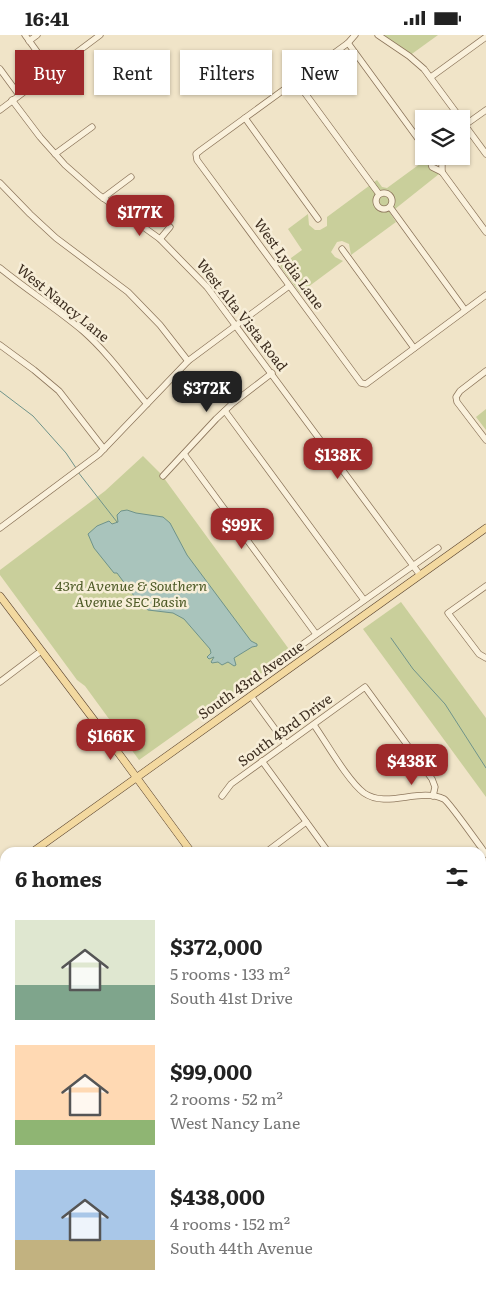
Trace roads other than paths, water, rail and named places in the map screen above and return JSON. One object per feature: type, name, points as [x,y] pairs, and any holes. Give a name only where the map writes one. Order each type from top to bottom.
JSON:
[{"type":"main road","name":"South 43rd Avenue","points":[[39,847],[136,776],[486,528]]},
{"type":"main road","points":[[0,596],[188,847]]},
{"type":"street","points":[[25,35],[36,50]]},
{"type":"street","points":[[29,41],[37,35]]},
{"type":"street","points":[[80,50],[100,35]]},
{"type":"street","points":[[338,50],[355,35]]},
{"type":"street","points":[[378,35],[409,56],[431,77],[454,110]]},
{"type":"street","points":[[431,77],[486,37]]},
{"type":"street","points":[[348,43],[415,135]]},
{"type":"street","points":[[0,69],[15,90]]},
{"type":"street","points":[[282,91],[245,118],[318,219]]},
{"type":"street","points":[[0,110],[19,95]]},
{"type":"street","points":[[306,95],[379,194]]},
{"type":"street","name":"West Alta Vista Road","points":[[12,100],[55,154],[103,198],[160,239],[208,287],[420,575]]},
{"type":"street","points":[[470,117],[486,110]]},
{"type":"street","name":"West Lydia Lane","points":[[245,118],[196,154],[197,160],[289,286],[361,383],[366,384],[414,348]]},
{"type":"street","points":[[55,154],[92,127]]},
{"type":"street","points":[[470,132],[486,154]]},
{"type":"street","points":[[432,165],[442,172],[486,232]]},
{"type":"street","points":[[442,165],[442,172]]},
{"type":"street","points":[[103,198],[131,177]]},
{"type":"street","points":[[0,183],[56,238],[128,291],[160,325],[188,361]]},
{"type":"street","points":[[379,194],[388,193],[391,195],[393,199],[390,207]]},
{"type":"street","points":[[379,194],[376,202],[378,206],[386,209],[390,207]]},
{"type":"street","points":[[390,207],[465,310]]},
{"type":"street","points":[[160,239],[170,227]]},
{"type":"street","points":[[342,249],[414,348],[486,295]]},
{"type":"street","name":"West Nancy Lane","points":[[0,268],[82,331],[123,373],[147,404]]},
{"type":"street","points":[[0,528],[104,449],[188,361],[289,286]]},
{"type":"street","points":[[0,345],[59,391],[104,449]]},
{"type":"street","points":[[486,371],[460,391],[456,397],[486,440]]},
{"type":"street","points":[[164,476],[225,411],[272,373]]},
{"type":"street","points":[[225,411],[364,600]]},
{"type":"street","points":[[184,454],[316,634]]},
{"type":"street","name":"South 43rd Avenue","points":[[293,651],[438,548]]},
{"type":"street","points":[[486,586],[448,613],[478,654],[486,658]]},
{"type":"street","points":[[0,682],[41,651]]},
{"type":"street","name":"South 43rd Drive","points":[[222,796],[231,784],[365,687],[432,779],[435,787],[433,796]]},
{"type":"street","points":[[251,696],[286,744]]},
{"type":"street","points":[[314,725],[354,784],[365,794],[385,799],[433,796],[446,800],[481,847]]},
{"type":"street","points":[[262,761],[325,847]]},
{"type":"street","points":[[273,847],[306,822]]},
{"type":"water","points":[[127,510],[163,517],[170,523],[187,555],[251,641],[257,644],[257,646],[234,658],[236,665],[234,666],[228,662],[222,665],[218,662],[212,663],[214,657],[209,659],[207,657],[211,653],[210,649],[184,619],[173,613],[148,610],[140,604],[117,573],[114,573],[94,548],[88,534],[97,526],[109,521],[112,524],[118,522],[117,515],[121,511]]},
{"type":"waterway","points":[[0,391],[33,416],[66,453],[76,468]]},
{"type":"waterway","points":[[78,472],[117,522]]},
{"type":"waterway","points":[[391,638],[413,669],[445,704],[486,768]]},
{"type":"park label","name":"43rd Avenue & Southern Avenue SEC Basin","points":[[131,594]]}]
